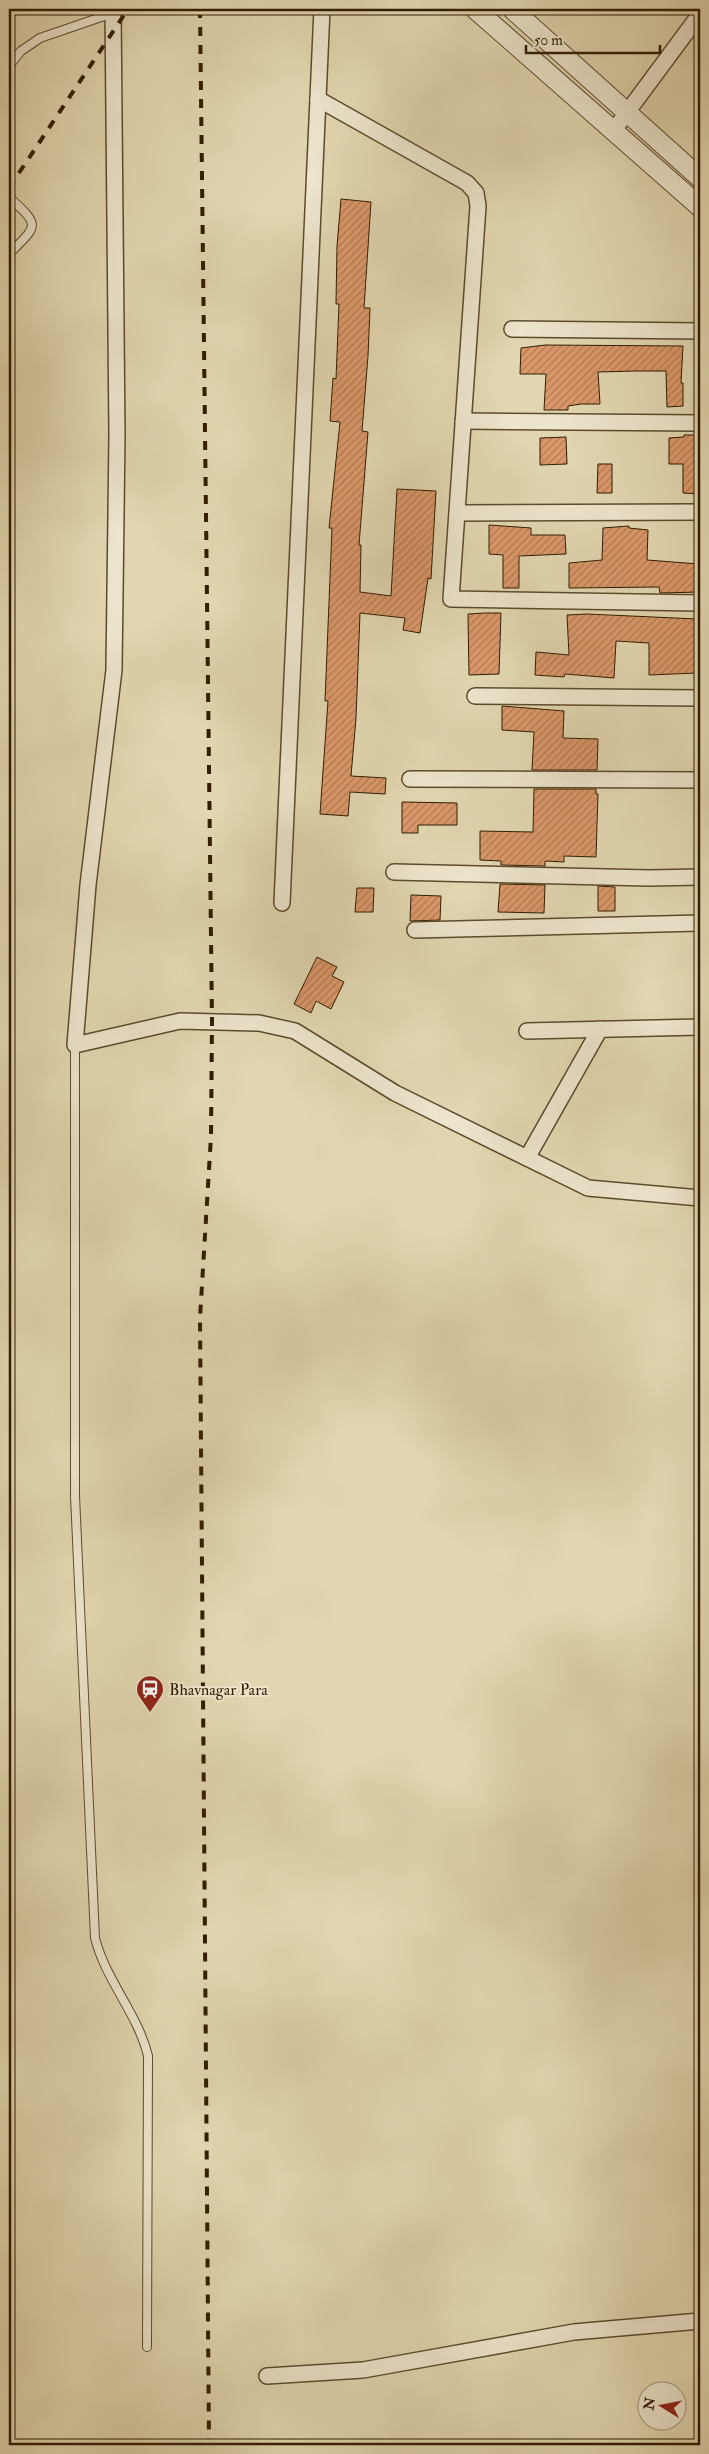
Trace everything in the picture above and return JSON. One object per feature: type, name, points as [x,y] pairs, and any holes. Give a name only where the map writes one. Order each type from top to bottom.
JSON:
[{"type":"street","points":[[282,903],[322,9]]},
{"type":"street","points":[[475,9],[700,207]]},
{"type":"street","points":[[512,9],[700,178]]},
{"type":"street","points":[[113,11],[117,435],[114,670],[88,885],[75,1045],[180,1021],[259,1023],[295,1031],[396,1093],[588,1188],[700,1199]]},
{"type":"street","points":[[614,130],[699,16]]},
{"type":"street","points":[[318,99],[467,184],[476,194],[478,206],[451,599],[700,603]]},
{"type":"street","points":[[512,328],[700,330]]},
{"type":"street","points":[[462,421],[700,423]]},
{"type":"street","points":[[457,513],[700,512]]},
{"type":"street","points":[[475,696],[700,698]]},
{"type":"street","points":[[410,780],[700,780]]},
{"type":"street","points":[[394,872],[649,878],[700,877]]},
{"type":"street","points":[[415,930],[700,923]]},
{"type":"street","points":[[527,1031],[700,1028]]},
{"type":"street","points":[[527,1158],[600,1029]]},
{"type":"street","points":[[268,2376],[363,2370],[574,2332],[700,2321]]},
{"type":"lane","points":[[9,66],[21,51],[40,38],[113,11]]},
{"type":"lane","points":[[9,197],[33,221],[33,227],[29,234],[9,254]]},
{"type":"lane","points":[[75,1045],[75,1496],[96,1938],[100,1958],[139,2030],[148,2056],[147,2347]]},
{"type":"building","points":[[341,199],[371,202],[364,308],[370,308],[362,431],[368,432],[359,545],[361,545],[360,592],[391,596],[397,489],[436,491],[431,579],[428,578],[420,633],[403,630],[405,618],[360,613],[356,718],[351,776],[386,778],[385,794],[350,792],[348,816],[320,814],[328,701],[325,701],[332,528],[329,528],[340,422],[330,421],[333,378],[336,379],[339,304],[336,304],[337,246]]},
{"type":"building","points":[[545,345],[683,346],[681,383],[683,383],[683,406],[667,407],[666,371],[598,372],[600,404],[568,406],[568,410],[544,410],[546,374],[520,374],[521,348]]},
{"type":"building","points":[[684,435],[695,435],[700,494],[683,493],[683,464],[669,464],[669,438],[684,437]]},
{"type":"building","points":[[566,437],[567,464],[540,465],[540,438]]},
{"type":"building","points":[[598,464],[612,464],[612,493],[597,493]]},
{"type":"building","points":[[489,525],[531,528],[531,535],[565,535],[566,554],[519,556],[519,588],[503,588],[503,555],[489,554]]},
{"type":"building","points":[[629,526],[629,528],[648,530],[647,560],[699,564],[700,592],[660,593],[659,587],[569,588],[569,563],[602,560],[603,528]]},
{"type":"building","points":[[501,613],[499,674],[469,675],[468,614]]},
{"type":"building","points":[[587,614],[697,619],[699,655],[696,655],[697,673],[649,675],[649,643],[616,641],[614,678],[565,674],[564,677],[535,675],[536,652],[569,655],[567,615]]},
{"type":"building","points":[[502,706],[564,711],[563,738],[598,739],[597,770],[532,770],[534,732],[502,730]]},
{"type":"building","points":[[534,789],[596,789],[596,794],[598,794],[596,857],[564,856],[564,862],[545,861],[545,866],[501,865],[501,861],[480,860],[480,831],[533,832]]},
{"type":"building","points":[[402,802],[457,803],[457,825],[418,825],[418,833],[402,833]]},
{"type":"building","points":[[500,884],[545,885],[544,913],[498,912]]},
{"type":"building","points":[[598,886],[615,887],[615,911],[598,911]]},
{"type":"building","points":[[357,888],[374,888],[373,912],[355,912]]},
{"type":"building","points":[[411,895],[441,896],[440,920],[410,921]]},
{"type":"building","points":[[317,957],[337,967],[332,976],[344,982],[331,1009],[316,1001],[311,1013],[294,1004]]},
{"type":"railway","points":[[9,188],[128,9]]},
{"type":"railway","points":[[200,9],[212,1021],[211,1136],[200,1318],[209,2445]]},
{"type":"place","name":"Bhavnagar Para","points":[[150,1713]]}]
